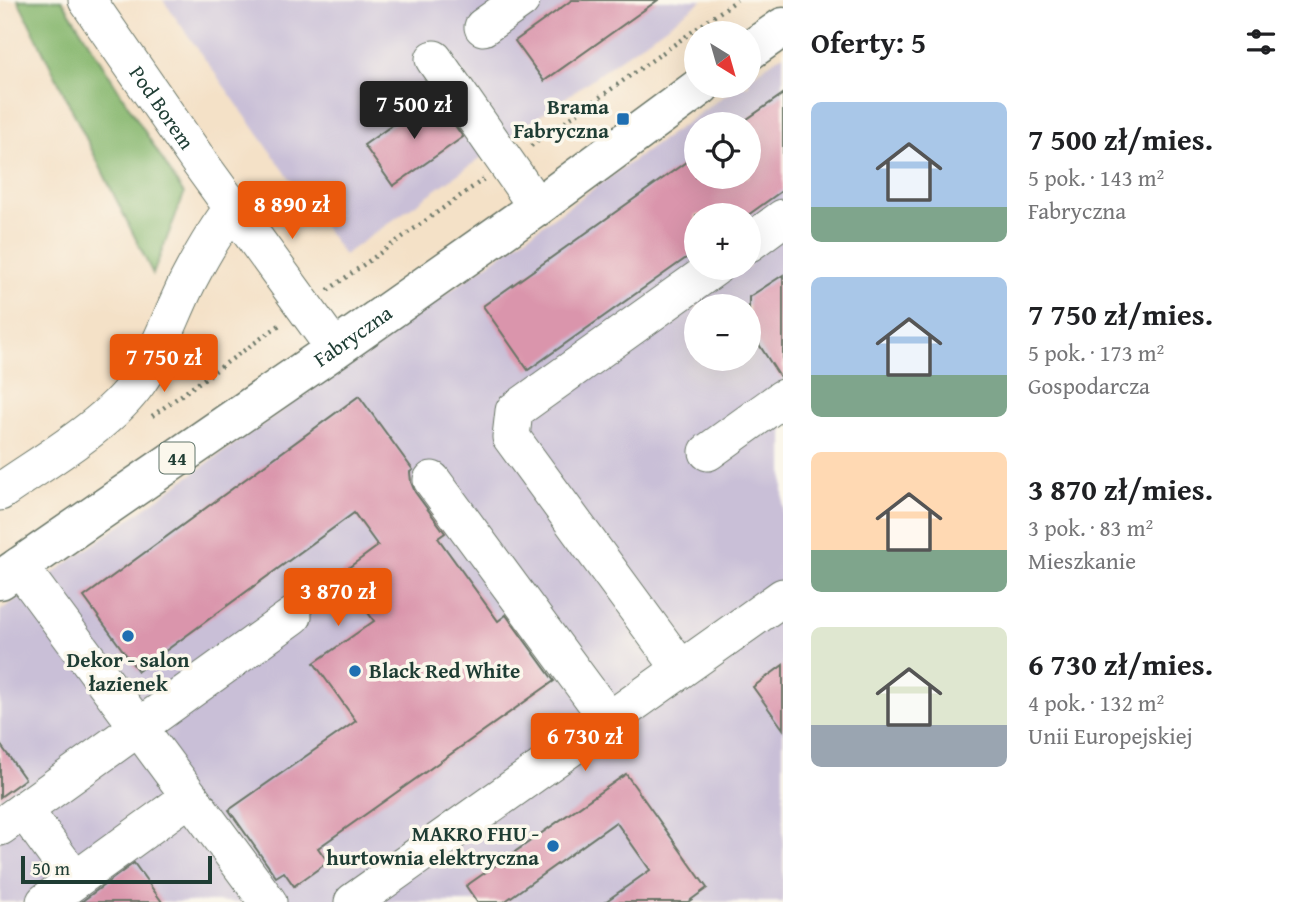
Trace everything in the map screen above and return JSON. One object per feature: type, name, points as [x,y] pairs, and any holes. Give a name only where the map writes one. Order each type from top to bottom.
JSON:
[{"type":"main road","points":[[761,43],[783,27]]},
{"type":"main road","name":"Fabryczna","points":[[10,573],[537,207],[685,98]]},
{"type":"street","name":"Pod Borem","points":[[87,0],[335,349]]},
{"type":"street","points":[[483,27],[521,0]]},
{"type":"street","points":[[434,59],[537,207]]},
{"type":"street","points":[[0,492],[105,418],[137,384],[155,355],[188,282],[216,229],[233,208]]},
{"type":"street","points":[[761,234],[783,218]]},
{"type":"street","points":[[681,669],[512,437],[514,411],[697,280]]},
{"type":"street","points":[[708,452],[783,398]]},
{"type":"street","points":[[432,481],[609,720]]},
{"type":"street","points":[[10,573],[139,727],[268,902]]},
{"type":"street","points":[[353,902],[783,597]]},
{"type":"street","points":[[75,880],[12,819],[293,616]]},
{"type":"street","points":[[45,902],[190,797]]},
{"type":"shaded area","points":[[163,0],[703,0],[344,255]]},
{"type":"shaded area","points":[[783,54],[783,902],[0,902],[0,611],[684,124],[684,189],[761,189],[761,112],[701,112],[721,98],[761,98],[761,70]]},
{"type":"green space","points":[[18,0],[62,0],[184,194],[153,274]]},
{"type":"building","points":[[572,0],[658,0],[544,81],[515,41]]},
{"type":"building","points":[[783,94],[783,190],[761,206],[761,203],[684,203],[684,260],[528,370],[483,306],[684,164],[684,189],[761,189],[761,112],[757,112]]},
{"type":"building","points":[[434,96],[463,137],[393,186],[364,145]]},
{"type":"building","points":[[783,275],[783,377],[780,377],[761,348],[761,294],[754,294]]},
{"type":"building","points":[[359,396],[413,470],[410,472],[415,492],[445,533],[438,538],[498,621],[506,615],[554,681],[318,848],[328,862],[294,886],[284,872],[276,877],[229,810],[356,721],[314,663],[374,621],[340,574],[378,546],[354,513],[138,671],[84,597]]},
{"type":"building","points":[[783,665],[783,729],[753,687]]},
{"type":"building","points":[[0,744],[25,779],[0,797]]},
{"type":"building","name":"MAKRO FHU - hurtownia elektryczna","points":[[626,774],[707,888],[688,902],[605,902],[650,870],[616,822],[504,902],[477,902],[466,886]]},
{"type":"building","points":[[134,863],[162,902],[81,902]]},
{"type":"place","name":"Brama Fabryczna","points":[[623,119]]},
{"type":"place","name":"Dekor - salon łazienek","points":[[128,636]]},
{"type":"place","name":"Black Red White","points":[[355,671]]},
{"type":"place","name":"MAKRO FHU - hurtownia elektryczna","points":[[553,846]]}]
